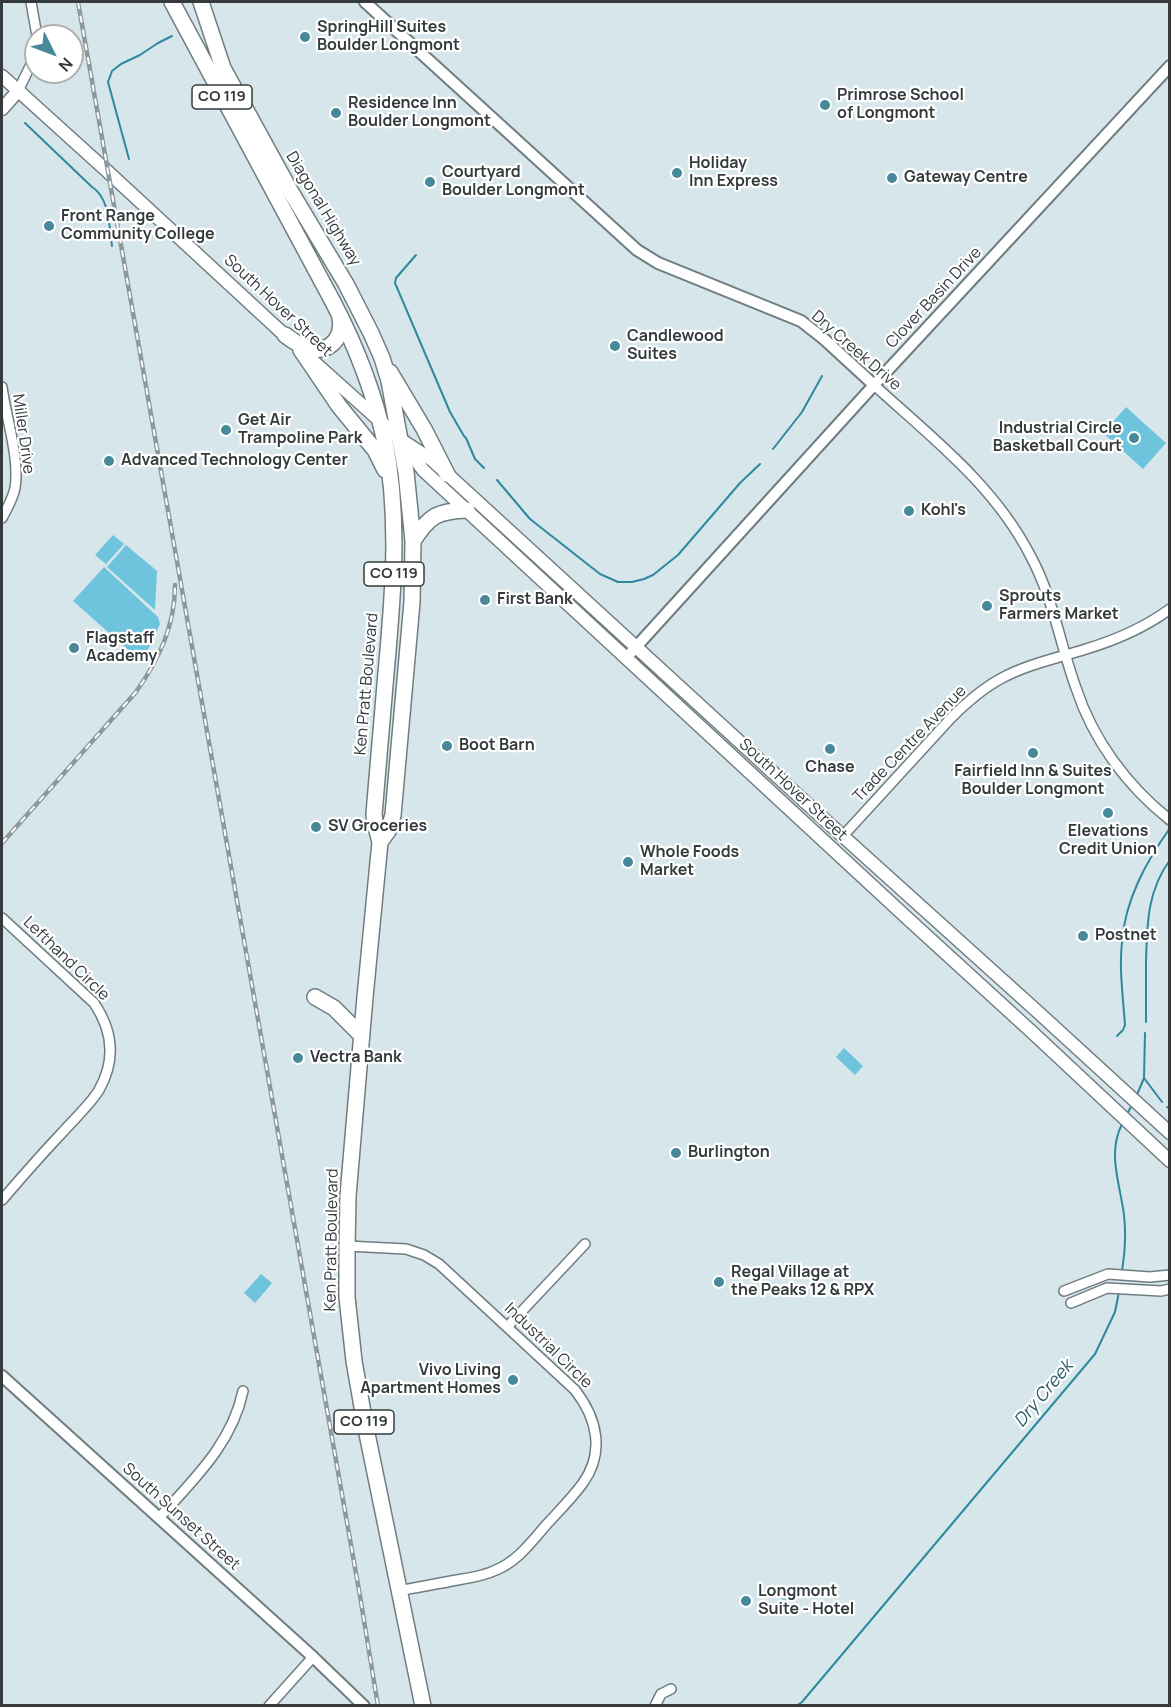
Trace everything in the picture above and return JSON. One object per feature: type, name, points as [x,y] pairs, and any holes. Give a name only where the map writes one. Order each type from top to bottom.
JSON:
[{"type":"highway","name":"Diagonal Highway","points":[[172,2],[340,315],[372,390],[380,422]]},
{"type":"highway","name":"Diagonal Highway","points":[[201,2],[223,68],[232,87],[366,322],[382,358],[400,439]]},
{"type":"highway","points":[[285,334],[304,347],[315,350],[326,348],[333,344],[341,333],[340,315]]},
{"type":"highway","points":[[301,350],[339,406],[375,450],[384,468],[391,492]]},
{"type":"highway","points":[[382,358],[410,404],[447,474]]},
{"type":"highway","name":"Ken Pratt Boulevard","points":[[380,422],[391,492],[394,559],[374,814],[380,842],[348,1196],[346,1246],[348,1305],[354,1361],[398,1591],[423,1706]]},
{"type":"highway","name":"Ken Pratt Boulevard","points":[[380,842],[388,831],[393,815],[412,602],[411,509],[400,439]]},
{"type":"highway","points":[[413,542],[427,522],[438,514],[446,511],[467,510]]},
{"type":"highway","points":[[315,997],[334,1008],[362,1035]]},
{"type":"highway","points":[[411,1706],[419,1687]]},
{"type":"main road","name":"South Hover Street","points":[[2,76],[380,422],[400,439],[432,460],[842,837],[1170,1133]]},
{"type":"main road","points":[[2,110],[18,91]]},
{"type":"main road","name":"South Hover Street","points":[[400,439],[423,470],[1170,1161]]},
{"type":"main road","points":[[832,848],[842,837]]},
{"type":"street","points":[[31,2],[35,24]]},
{"type":"street","name":"Dry Creek Drive","points":[[365,2],[637,250],[658,263],[797,319],[816,332],[961,465],[989,494],[1010,521],[1030,555],[1044,583],[1084,711],[1101,743],[1138,791],[1170,820]]},
{"type":"street","name":"Clover Basin Drive","points":[[626,658],[874,385],[1170,66]]},
{"type":"street","points":[[18,91],[24,79]]},
{"type":"street","name":"Miller Drive","points":[[2,387],[16,464],[13,494],[2,518]]},
{"type":"street","name":"Trade Centre Avenue","points":[[842,837],[968,701],[990,685],[1021,669],[1123,636],[1170,609]]},
{"type":"street","name":"Lefthand Circle","points":[[2,918],[94,1004],[102,1014],[110,1039],[108,1066],[99,1090],[2,1200]]},
{"type":"street","points":[[507,1327],[585,1244]]},
{"type":"street","name":"Industrial Circle","points":[[346,1246],[406,1249],[424,1255],[439,1264],[575,1390],[586,1404],[593,1420],[596,1437],[595,1455],[583,1482],[510,1563],[485,1575],[398,1591]]},
{"type":"street","points":[[1064,1291],[1108,1274],[1170,1275]]},
{"type":"street","points":[[1071,1304],[1107,1288],[1161,1291],[1170,1289]]},
{"type":"street","name":"South Sunset Street","points":[[2,1376],[347,1689]]},
{"type":"street","points":[[159,1518],[205,1468],[225,1440],[235,1419],[243,1391]]},
{"type":"street","points":[[269,1706],[313,1657]]},
{"type":"street","points":[[655,1706],[661,1695],[671,1689]]},
{"type":"shaded area","name":"Industrial Circle Basketball Court","points":[[1126,407],[1166,443],[1143,469],[1103,433]]},
{"type":"shaded area","points":[[113,535],[124,544],[106,564],[95,555]]},
{"type":"shaded area","points":[[126,545],[157,571],[155,610],[107,567]]},
{"type":"shaded area","points":[[104,567],[158,617],[160,624],[142,662],[73,601]]},
{"type":"shaded area","points":[[844,1048],[863,1066],[855,1075],[836,1057]]},
{"type":"shaded area","points":[[261,1274],[272,1283],[255,1303],[244,1293]]},
{"type":"shaded area","points":[[794,1584],[801,1590],[788,1605],[781,1598]]},
{"type":"waterway","points":[[129,159],[108,82],[112,71],[121,64],[172,36]]},
{"type":"waterway","points":[[25,123],[98,192],[108,213],[112,246]]},
{"type":"waterway","points":[[416,255],[396,278],[395,283],[450,412],[466,438],[475,459],[484,468]]},
{"type":"waterway","points":[[773,449],[802,412],[822,376]]},
{"type":"waterway","points":[[497,480],[530,519],[600,574],[618,582],[632,582],[653,575],[678,555],[740,483],[760,464]]},
{"type":"waterway","points":[[1117,1036],[1125,1025],[1121,962],[1127,911],[1145,868],[1170,828]]},
{"type":"waterway","name":"Dry Creek","points":[[1146,1022],[1148,922],[1157,884],[1170,860]]},
{"type":"waterway","name":"Dry Creek","points":[[1136,1097],[1144,1078],[1145,1033]]},
{"type":"waterway","points":[[1144,1078],[1162,1102]]},
{"type":"waterway","name":"Dry Creek","points":[[1126,1116],[1132,1105]]},
{"type":"waterway","name":"Dry Creek","points":[[1122,1124],[1115,1146],[1115,1158],[1125,1222],[1122,1271]]},
{"type":"waterway","name":"Dry Creek","points":[[796,1706],[802,1702],[1095,1354],[1115,1312],[1119,1292]]},
{"type":"railway","points":[[78,2],[378,1706]]},
{"type":"railway","points":[[2,843],[136,692],[164,642],[172,614],[175,585]]},
{"type":"place","name":"SpringHill Suites Boulder Longmont","points":[[305,37]]},
{"type":"place","name":"Primrose School of Longmont","points":[[825,105]]},
{"type":"place","name":"Residence Inn Boulder Longmont","points":[[336,113]]},
{"type":"place","name":"Holiday Inn Express","points":[[677,173]]},
{"type":"place","name":"Gateway Centre","points":[[892,178]]},
{"type":"place","name":"Courtyard Boulder Longmont","points":[[430,182]]},
{"type":"place","name":"Front Range Community College","points":[[49,226]]},
{"type":"place","name":"Candlewood Suites","points":[[615,346]]},
{"type":"place","name":"Get Air Trampoline Park","points":[[226,430]]},
{"type":"place","name":"Industrial Circle Basketball Court","points":[[1134,438]]},
{"type":"place","name":"Advanced Technology Center","points":[[109,461]]},
{"type":"place","name":"Kohl's","points":[[909,511]]},
{"type":"place","name":"First Bank","points":[[485,600]]},
{"type":"place","name":"Sprouts Farmers Market","points":[[987,606]]},
{"type":"place","name":"Flagstaff Academy","points":[[74,648]]},
{"type":"place","name":"Boot Barn","points":[[447,746]]},
{"type":"place","name":"Chase","points":[[830,749]]},
{"type":"place","name":"Fairfield Inn & Suites Boulder Longmont","points":[[1033,753]]},
{"type":"place","name":"Elevations Credit Union","points":[[1108,813]]},
{"type":"place","name":"SV Groceries","points":[[316,827]]},
{"type":"place","name":"Whole Foods Market","points":[[628,862]]},
{"type":"place","name":"Postnet","points":[[1083,936]]},
{"type":"place","name":"Vectra Bank","points":[[298,1058]]},
{"type":"place","name":"Burlington","points":[[676,1153]]},
{"type":"place","name":"Regal Village at the Peaks 12 & RPX","points":[[719,1282]]},
{"type":"place","name":"Vivo Living Apartment Homes","points":[[513,1380]]},
{"type":"place","name":"Longmont Suite - Hotel","points":[[746,1601]]}]
